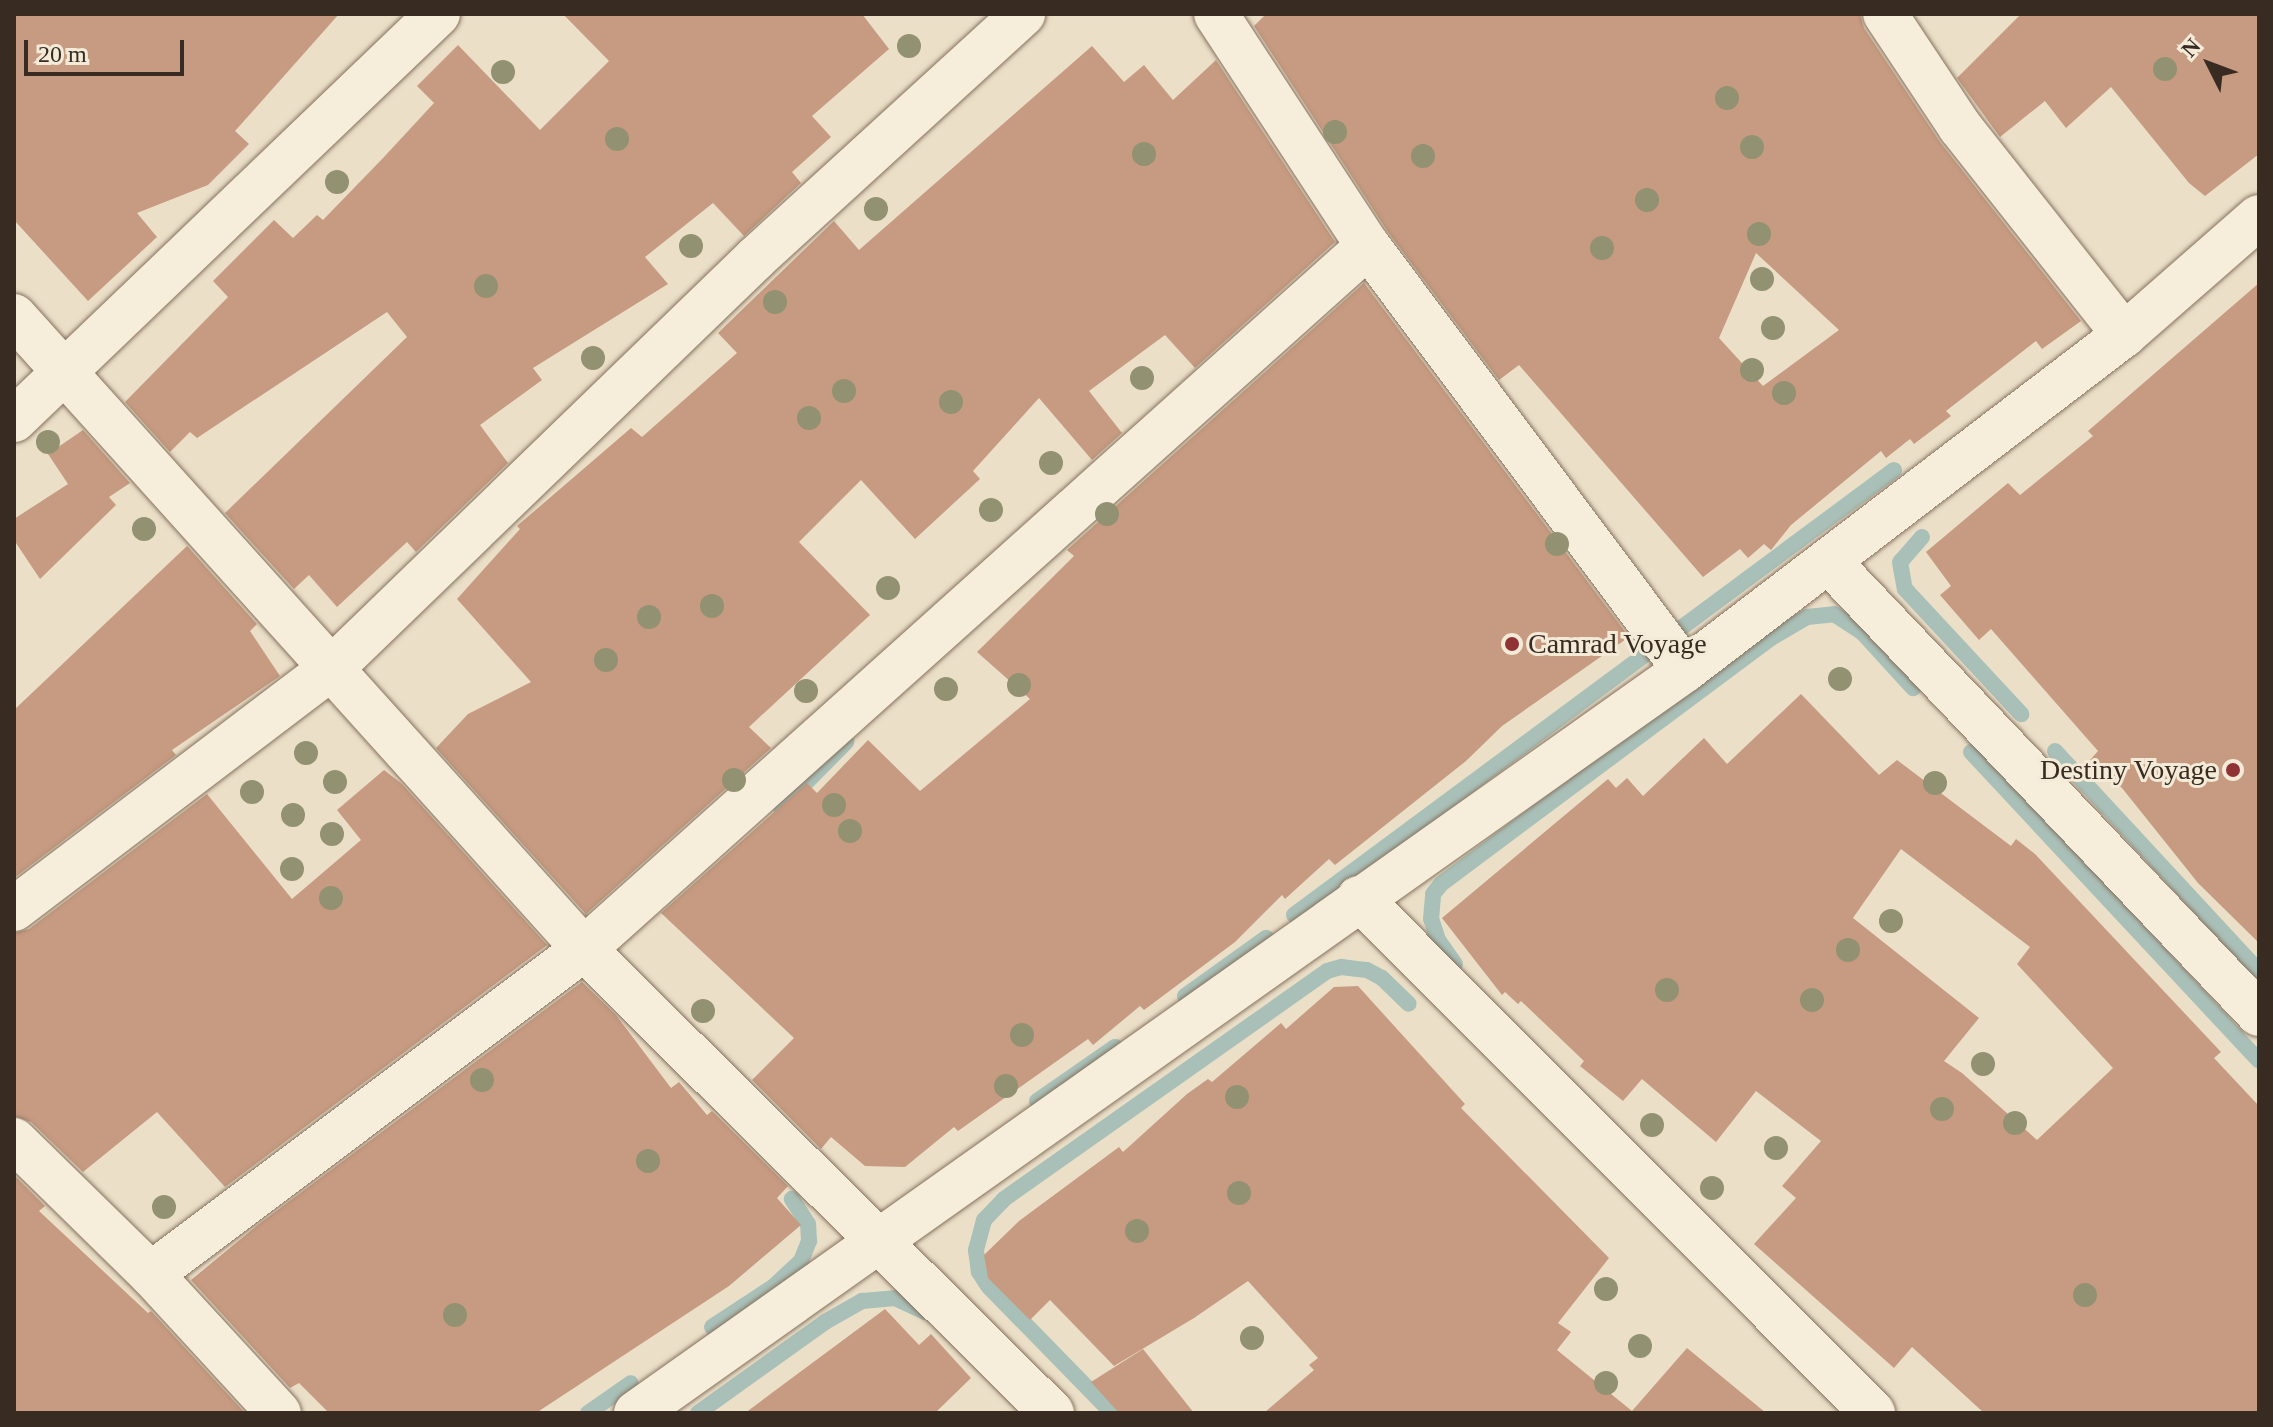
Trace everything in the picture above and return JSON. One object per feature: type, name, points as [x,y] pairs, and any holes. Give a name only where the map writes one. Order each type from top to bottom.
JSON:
[{"type":"street","points":[[14,420],[438,14]]},
{"type":"street","points":[[14,909],[332,668],[756,258],[1023,14]]},
{"type":"street","points":[[1216,14],[1368,246],[1685,670]]},
{"type":"street","points":[[1885,14],[1968,138],[2124,335]]},
{"type":"street","points":[[636,1413],[1685,670],[2253,234]]},
{"type":"street","points":[[151,1274],[584,949],[1368,246]]},
{"type":"street","points":[[14,316],[584,949],[1052,1413]]},
{"type":"street","points":[[1829,562],[2259,1014]]},
{"type":"street","points":[[1359,898],[1873,1413]]},
{"type":"street","points":[[14,1140],[151,1274],[279,1413]]},
{"type":"building","points":[[14,14],[339,14],[235,131],[249,144],[208,185],[137,213],[157,237],[88,301],[14,220]]},
{"type":"building","points":[[563,14],[862,14],[889,49],[812,116],[831,137],[792,172],[801,183],[744,236],[713,203],[645,257],[668,284],[533,368],[542,380],[480,425],[508,463],[416,552],[407,542],[337,607],[309,575],[294,589],[225,513],[407,337],[387,312],[197,438],[190,432],[170,452],[125,402],[228,297],[213,281],[274,220],[293,238],[317,215],[323,220],[384,157],[434,103],[417,86],[458,45],[540,130],[609,61]]},
{"type":"building","points":[[1266,14],[1860,14],[1864,28],[1940,142],[2081,321],[2042,349],[2036,341],[1946,411],[1951,416],[1914,444],[1910,439],[1886,458],[1881,451],[1791,525],[1771,550],[1764,544],[1748,558],[1740,549],[1703,577],[1519,365],[1499,380],[1388,232],[1254,26]],"holes":[[[1756,253],[1839,330],[1763,386],[1719,338]]]},
{"type":"building","points":[[2021,14],[2259,14],[2259,154],[2205,196],[2189,183],[2111,87],[2066,128],[2045,101],[2000,137],[1957,78]]},
{"type":"building","points":[[1092,46],[1124,82],[1144,65],[1173,100],[1216,60],[1335,242],[1195,368],[1165,335],[1089,391],[1122,433],[1092,460],[1039,398],[973,471],[980,479],[915,539],[861,480],[799,542],[870,615],[749,727],[771,748],[586,914],[436,748],[468,714],[531,682],[457,599],[520,529],[517,526],[631,428],[642,437],[737,353],[718,333],[834,221],[859,250]]},
{"type":"building","points":[[1364,283],[1629,637],[1502,726],[1466,761],[1335,865],[1329,859],[1285,899],[1282,895],[1235,942],[1144,1010],[1140,1006],[1093,1045],[1088,1039],[958,1131],[954,1127],[905,1167],[865,1166],[831,1137],[821,1149],[752,1080],[794,1038],[661,913],[807,783],[817,793],[868,740],[920,791],[1030,699],[977,652],[1074,556],[1067,550]]},
{"type":"building","points":[[2259,283],[2259,943],[2198,883],[2122,788],[2090,760],[2098,751],[1991,629],[1979,640],[1940,595],[1951,586],[1926,552],[2008,483],[2020,495],[2093,436],[2088,431]]},
{"type":"building","points":[[83,430],[130,483],[109,497],[116,505],[40,579],[14,540],[14,519],[68,484],[48,454]]},
{"type":"building","points":[[187,546],[257,624],[250,631],[280,676],[172,750],[176,755],[14,878],[14,710]]},
{"type":"building","points":[[1801,694],[1879,775],[1897,760],[2011,846],[2016,839],[2035,854],[2221,1052],[2214,1058],[2259,1106],[2259,1413],[1984,1413],[1912,1347],[1894,1368],[1754,1244],[1796,1198],[1782,1186],[1821,1141],[1756,1091],[1716,1142],[1642,1079],[1623,1101],[1580,1066],[1584,1061],[1521,1001],[1518,1004],[1505,992],[1502,995],[1442,918],[1608,779],[1616,788],[1627,778],[1643,796],[1704,738],[1727,764]],"holes":[[[1901,849],[2030,947],[2017,964],[2113,1068],[2037,1140],[1962,1073],[1944,1061],[1979,1018],[1853,918]]]},
{"type":"building","points":[[384,770],[402,784],[547,945],[225,1187],[157,1112],[83,1172],[31,1122],[14,1116],[14,933],[29,929],[207,794],[292,899],[361,840],[337,810]]},
{"type":"building","points":[[582,982],[616,1015],[671,1088],[679,1082],[707,1115],[712,1111],[788,1186],[777,1198],[801,1225],[729,1286],[536,1413],[329,1413],[299,1383],[290,1388],[191,1280],[259,1224]]},
{"type":"building","points":[[1358,986],[1465,1104],[1461,1108],[1609,1258],[1558,1323],[1571,1332],[1557,1350],[1632,1411],[1687,1348],[1766,1413],[1264,1413],[1314,1370],[1309,1365],[1318,1358],[1248,1281],[1114,1366],[1050,1300],[1030,1320],[988,1278],[984,1255],[1019,1221],[1119,1147],[1123,1152],[1187,1094],[1208,1079],[1212,1082],[1281,1023],[1286,1029],[1334,987]]},
{"type":"building","points":[[14,1175],[45,1206],[39,1211],[148,1313],[151,1311],[245,1413],[14,1413]]},
{"type":"building","points":[[885,1309],[919,1345],[931,1334],[971,1378],[935,1413],[745,1413]]},
{"type":"building","points":[[1143,1349],[1194,1413],[1119,1413],[1091,1382]]},
{"type":"waterway","points":[[1294,915],[1894,470]]},
{"type":"waterway","points":[[1922,537],[1900,562],[1905,589],[2021,714]]},
{"type":"waterway","points":[[1455,964],[1438,940],[1431,919],[1433,894],[1441,884],[1771,638],[1807,617],[1834,614],[1862,632],[1913,688]]},
{"type":"waterway","points":[[781,808],[846,742]]},
{"type":"waterway","points":[[2055,751],[2259,971]]},
{"type":"waterway","points":[[1971,752],[2259,1061]]},
{"type":"waterway","points":[[1185,996],[1266,938]]},
{"type":"waterway","points":[[1112,1413],[988,1286],[979,1272],[976,1250],[984,1220],[1004,1199],[1327,971],[1341,967],[1367,970],[1382,978],[1409,1004]]},
{"type":"waterway","points":[[1037,1101],[1115,1047]]},
{"type":"waterway","points":[[712,1327],[773,1287],[801,1261],[809,1241],[808,1224],[792,1199]]},
{"type":"waterway","points":[[698,1413],[825,1322],[862,1301],[895,1298],[925,1312]]},
{"type":"waterway","points":[[588,1413],[631,1383]]},
{"type":"place","name":"Camrad Voyage","points":[[1512,644]]},
{"type":"place","name":"Destiny Voyage","points":[[2233,770]]}]
